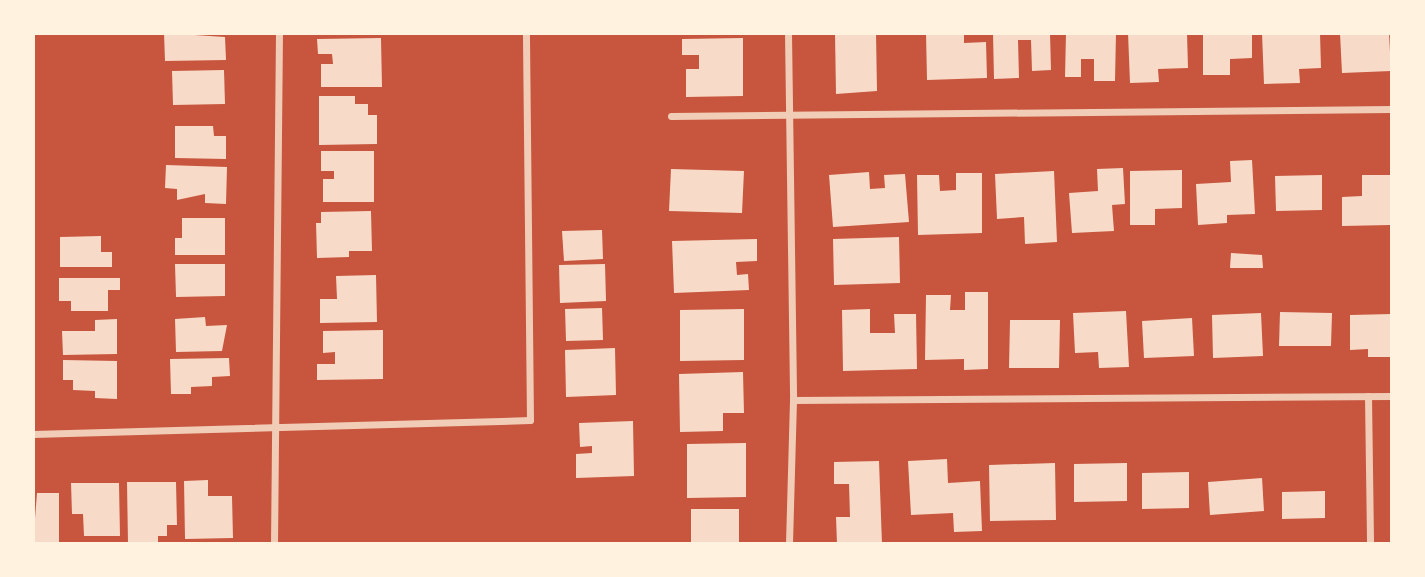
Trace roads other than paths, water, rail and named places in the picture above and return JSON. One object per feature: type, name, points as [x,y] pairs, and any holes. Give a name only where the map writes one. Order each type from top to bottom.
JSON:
[{"type":"street","points":[[274,544],[279,33]]},
{"type":"street","points":[[33,434],[530,420],[526,33]]},
{"type":"street","points":[[788,33],[793,400],[789,544]]},
{"type":"street","points":[[671,116],[789,118],[1018,110],[1392,109]]},
{"type":"street","points":[[1368,396],[1370,544]]},
{"type":"street","points":[[793,400],[1392,396]]}]
